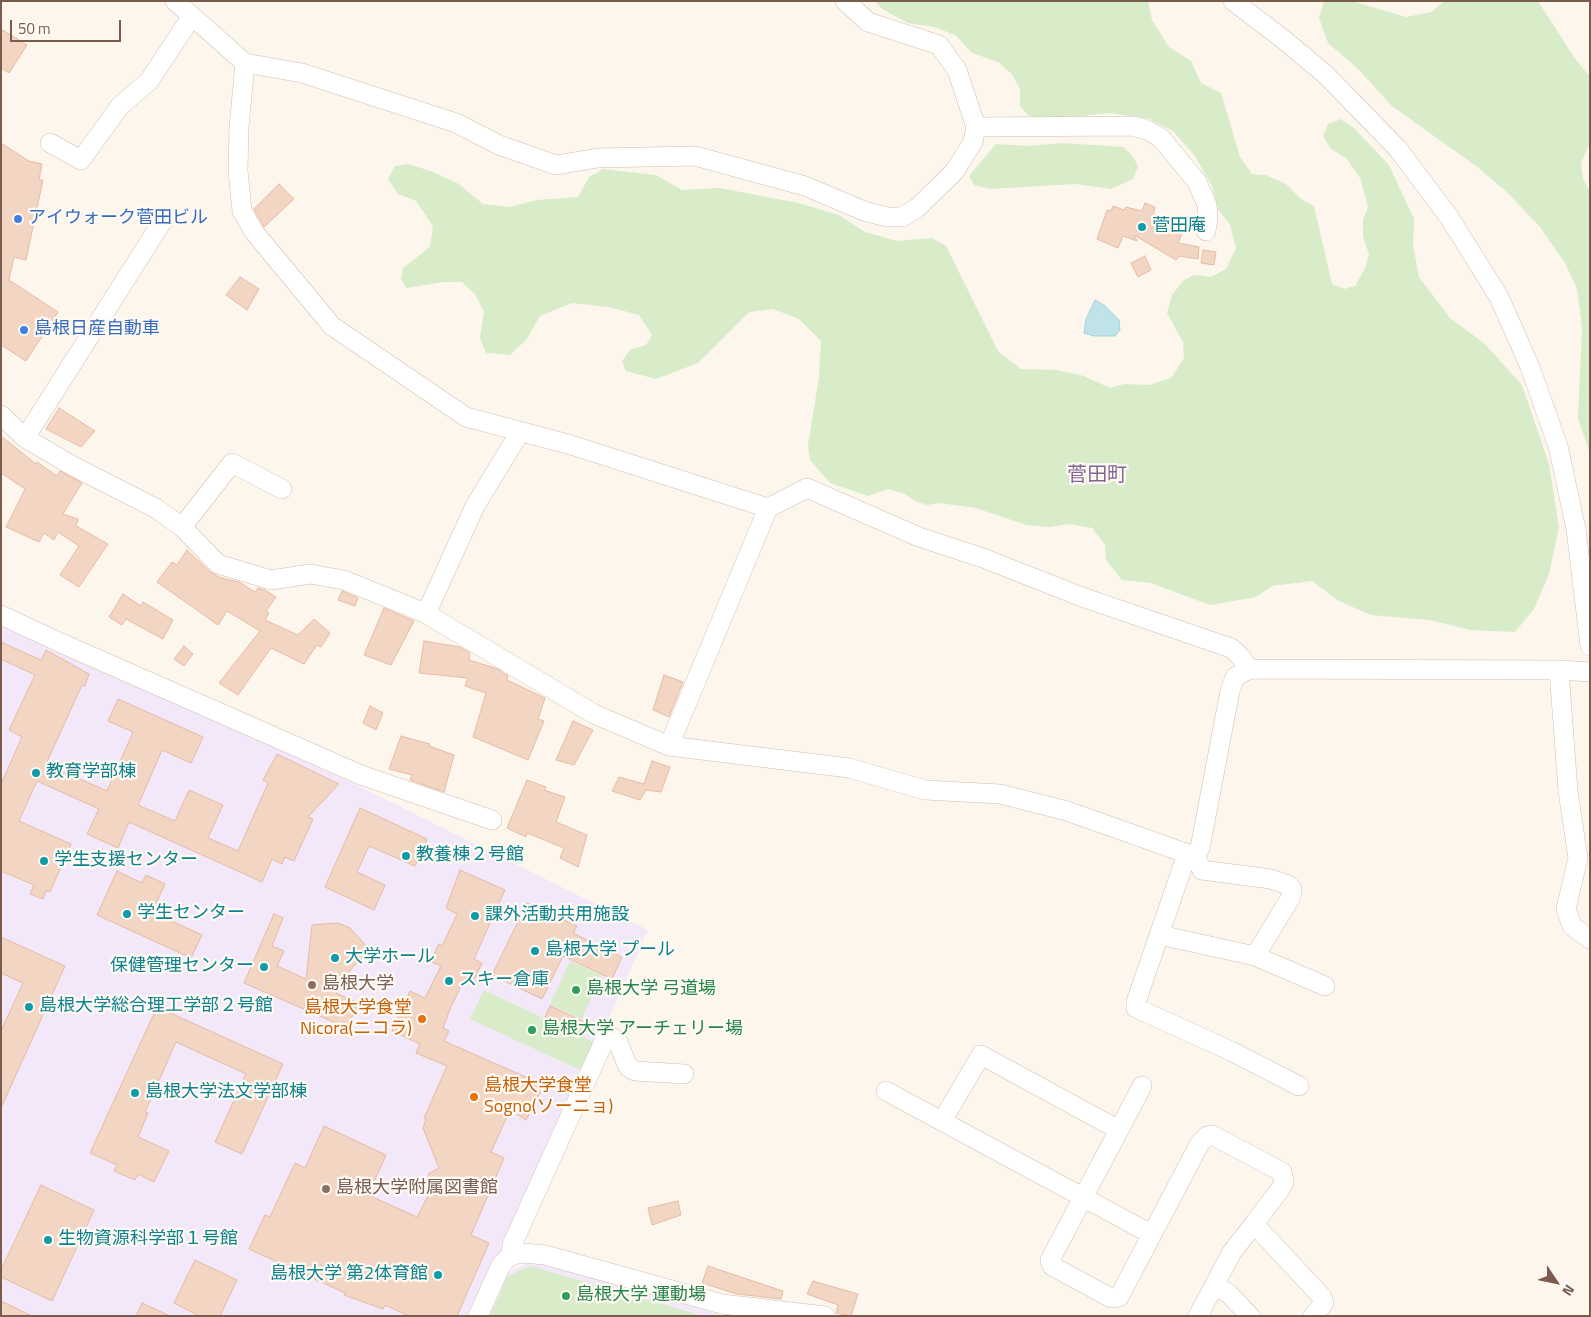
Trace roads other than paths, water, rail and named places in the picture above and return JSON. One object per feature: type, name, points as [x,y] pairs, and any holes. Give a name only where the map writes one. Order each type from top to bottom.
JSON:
[{"type":"street","points":[[175,1],[245,63],[302,73],[448,120],[499,145],[556,165],[598,158],[695,156],[805,186],[858,208],[887,217],[902,216],[917,208],[942,185],[974,142],[976,127],[957,70],[939,45],[868,22],[845,1]]},
{"type":"street","points":[[1233,1],[1326,75],[1398,149],[1450,216],[1499,297],[1530,367],[1558,446],[1576,529],[1590,646]]},
{"type":"street","points":[[50,143],[81,160],[120,106],[149,81],[192,16]]},
{"type":"street","points":[[245,63],[240,105],[238,171],[242,211],[254,232],[332,326],[466,417],[568,444],[768,508]]},
{"type":"street","points":[[976,127],[1134,126],[1147,130],[1161,138],[1197,182],[1207,205],[1206,231]]},
{"type":"street","points":[[25,438],[162,222]]},
{"type":"street","points":[[1,415],[25,438],[73,466],[157,509],[182,527],[218,564],[271,580],[310,574],[344,580],[426,614],[594,714],[669,746],[750,758],[848,768],[924,790],[1000,794],[1067,811],[1191,854],[1202,870],[1271,879],[1288,885],[1292,889],[1291,897],[1255,956]]},
{"type":"street","points":[[426,614],[475,506],[520,432]]},
{"type":"street","points":[[182,527],[232,463],[282,490]]},
{"type":"street","points":[[669,746],[768,508],[807,488],[919,537],[983,558],[1082,597],[1231,648],[1250,669]]},
{"type":"street","points":[[1,614],[61,644],[361,775],[492,820]]},
{"type":"street","points":[[1299,1086],[1231,1051],[1136,1008],[1136,1002],[1191,854],[1200,848],[1230,691],[1235,677],[1250,669],[1559,670],[1590,672]]},
{"type":"street","points":[[1559,670],[1568,791],[1578,858],[1566,908],[1572,926],[1590,939]]},
{"type":"street","points":[[1160,935],[1255,956],[1325,986]]},
{"type":"street","points":[[478,1316],[501,1265],[511,1255],[512,1245],[605,1038],[610,1036],[618,1042],[628,1066],[635,1071],[684,1074]]},
{"type":"street","points":[[942,1121],[981,1055],[1119,1130]]},
{"type":"street","points":[[1142,1086],[1082,1197],[1050,1264],[1102,1294],[1115,1299],[1119,1297],[1200,1144],[1207,1136],[1218,1138],[1282,1172],[1284,1182],[1232,1252],[1198,1316]]},
{"type":"street","points":[[886,1091],[1151,1234]]},
{"type":"street","points":[[1254,1224],[1322,1297],[1324,1304],[1313,1316]]},
{"type":"street","points":[[511,1255],[545,1255],[722,1304],[825,1316]]},
{"type":"street","points":[[1214,1286],[1228,1293],[1250,1316]]},
{"type":"water","points":[[1095,300],[1104,305],[1119,320],[1120,330],[1115,336],[1094,336],[1084,333],[1086,319]]},
{"type":"place","name":"アイウォーク菅田ビル","points":[[18,219]]},
{"type":"place","name":"菅田庵","points":[[1142,227]]},
{"type":"place","name":"島根日産自動車","points":[[24,330]]},
{"type":"place","name":"教育学部棟","points":[[36,773]]},
{"type":"place","name":"教養棟２号館","points":[[406,856]]},
{"type":"place","name":"学生支援センター","points":[[44,861]]},
{"type":"place","name":"学生センター","points":[[127,914]]},
{"type":"place","name":"課外活動共用施設","points":[[475,916]]},
{"type":"place","name":"島根大学 プール","points":[[535,951]]},
{"type":"place","name":"大学ホール","points":[[335,958]]},
{"type":"place","name":"保健管理センター","points":[[264,967]]},
{"type":"place","name":"スキー倉庫","points":[[449,981]]},
{"type":"place","name":"島根大学","points":[[312,985]]},
{"type":"place","name":"島根大学 弓道場","points":[[576,990]]},
{"type":"place","name":"島根大学総合理工学部２号館","points":[[29,1007]]},
{"type":"place","name":"島根大学食堂 Nicora(ニコラ)","points":[[422,1019]]},
{"type":"place","name":"島根大学 アーチェリー場","points":[[532,1030]]},
{"type":"place","name":"島根大学法文学部棟","points":[[135,1093]]},
{"type":"place","name":"島根大学食堂 Sogno(ソーニョ)","points":[[474,1097]]},
{"type":"place","name":"島根大学附属図書館","points":[[326,1189]]},
{"type":"place","name":"生物資源科学部１号館","points":[[48,1240]]},
{"type":"place","name":"島根大学 第2体育館","points":[[438,1275]]},
{"type":"place","name":"島根大学 運動場","points":[[566,1296]]},
{"type":"district","name":"菅田町","points":[[1097,476]]}]
